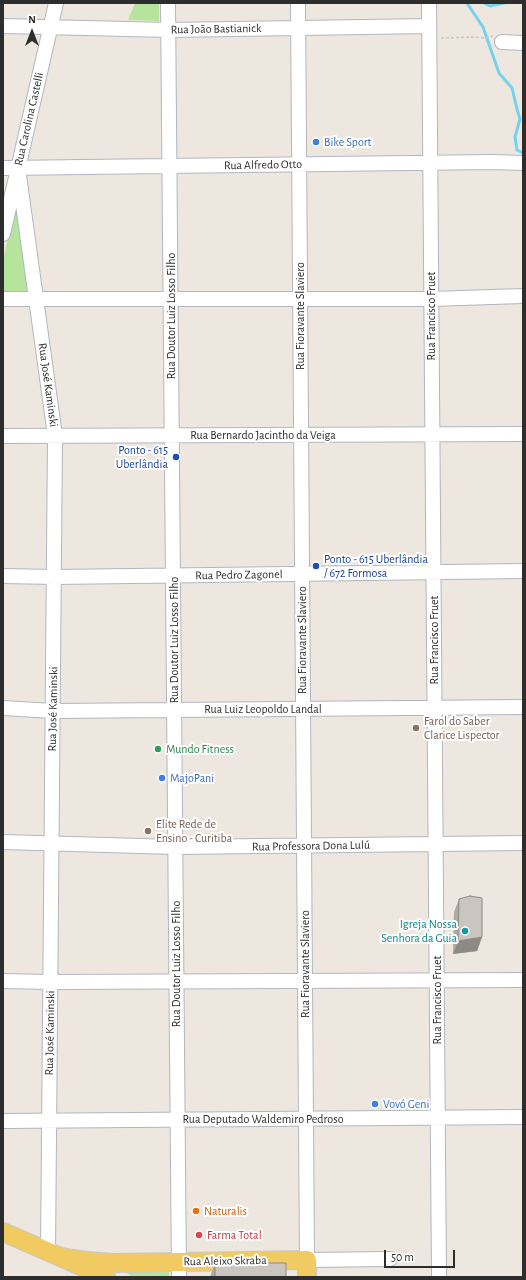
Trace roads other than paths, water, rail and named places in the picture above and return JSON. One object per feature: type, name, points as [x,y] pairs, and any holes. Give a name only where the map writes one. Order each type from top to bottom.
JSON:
[{"type":"main road","name":"Rua Aleixo Skraba","points":[[3,1232],[54,1254],[86,1261],[112,1272],[179,1269],[307,1269]]},
{"type":"street","name":"Rua Carolina Castelli","points":[[3,234],[56,3]]},
{"type":"street","name":"Rua Doutor Luiz Losso Filho","points":[[168,3],[179,1269]]},
{"type":"street","name":"Rua Fioravante Slaviero","points":[[298,3],[307,1269]]},
{"type":"street","name":"Rua Francisco Fruet","points":[[429,3],[439,1277]]},
{"type":"street","name":"Rua João Bastianick","points":[[3,26],[169,30],[298,28],[429,32]]},
{"type":"street","points":[[497,39],[523,43]]},
{"type":"street","name":"Rua Alfredo Otto","points":[[3,168],[492,162],[523,163]]},
{"type":"street","name":"Rua José Kaminski","points":[[18,168],[55,436],[49,1121],[54,1254]]},
{"type":"street","points":[[3,300],[431,299],[523,296]]},
{"type":"street","name":"Rua Bernardo Jacintho da Veiga","points":[[3,436],[523,434]]},
{"type":"street","name":"Rua Pedro Zagonel","points":[[3,576],[173,576],[523,571]]},
{"type":"street","name":"Rua Luiz Leopoldo Landal","points":[[3,708],[53,711],[523,707]]},
{"type":"street","name":"Rua Professora Dona Lulú","points":[[3,842],[175,847],[523,843]]},
{"type":"street","points":[[3,981],[523,980]]},
{"type":"street","name":"Rua Deputado Waldemiro Pedroso","points":[[3,1121],[523,1117]]},
{"type":"street","name":"Rua Aleixo Skraba","points":[[307,1269],[390,1259]]},
{"type":"waterway","points":[[467,3],[483,27],[499,73],[512,88],[520,119],[515,137],[517,150],[523,153]]},
{"type":"waterway","points":[[484,3],[490,6],[504,3]]},
{"type":"place","name":"Bike Sport","points":[[316,142]]},
{"type":"place","name":"Ponto - 615 Uberlândia","points":[[176,457]]},
{"type":"place","name":"Ponto - 615 Uberlândia / 672 Formosa","points":[[316,566]]},
{"type":"place","name":"Farol do Saber Clarice Lispector","points":[[416,728]]},
{"type":"place","name":"Mundo Fitness","points":[[158,749]]},
{"type":"place","name":"MajoPani","points":[[162,778]]},
{"type":"place","name":"Elite Rede de Ensino - Curitiba","points":[[148,831]]},
{"type":"place","name":"Igreja Nossa Senhora da Guia","points":[[465,931]]},
{"type":"place","name":"Vovó Geni","points":[[375,1104]]},
{"type":"place","name":"Naturalis","points":[[196,1211]]},
{"type":"place","name":"Farma Total","points":[[199,1235]]}]
